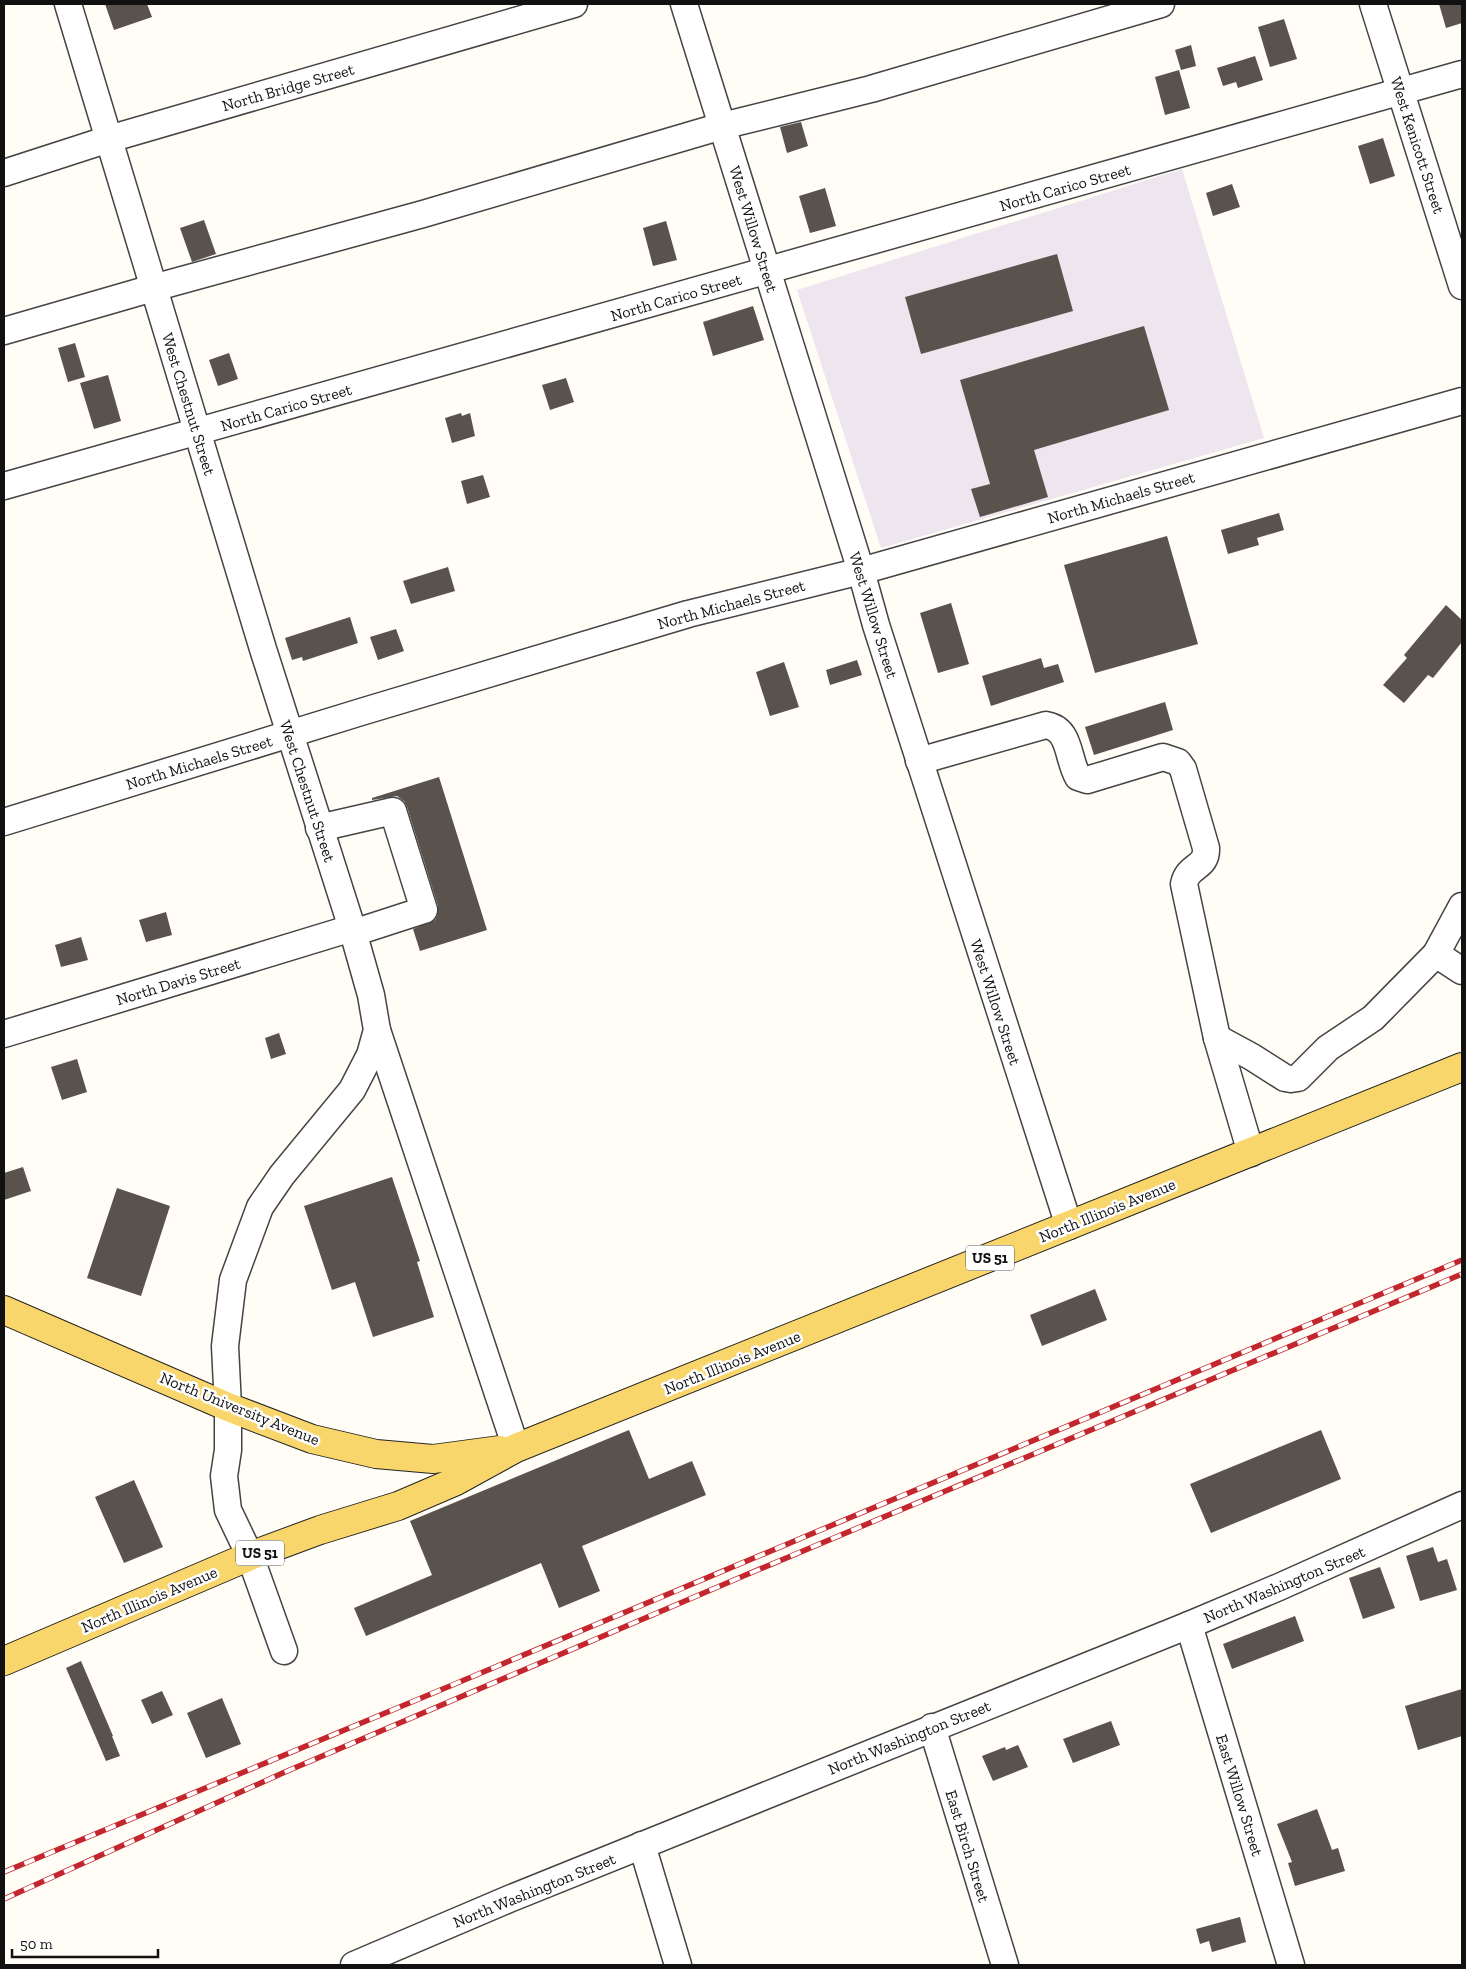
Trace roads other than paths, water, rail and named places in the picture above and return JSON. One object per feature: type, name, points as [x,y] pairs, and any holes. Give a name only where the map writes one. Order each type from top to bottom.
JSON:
[{"type":"main road","name":"North Illinois Avenue","points":[[4,1661],[250,1556],[320,1530],[398,1506],[454,1482],[516,1448],[1462,1067]]},
{"type":"main road","name":"North University Avenue","points":[[4,1310],[228,1407],[312,1439],[376,1454],[433,1460],[516,1448]]},
{"type":"street","name":"West Chestnut Street","points":[[68,4],[197,432],[352,930],[371,995],[377,1030],[370,1055],[352,1090],[282,1176],[260,1207],[232,1280],[224,1346],[228,1407],[228,1450],[224,1476],[228,1510],[250,1556],[284,1651]]},
{"type":"street","name":"North Bridge Street","points":[[4,173],[108,139],[574,4]]},
{"type":"street","name":"West Willow Street","points":[[684,4],[861,571],[876,625],[1069,1226]]},
{"type":"street","points":[[4,331],[423,214],[722,126],[871,90],[1161,4]]},
{"type":"street","name":"West Kenicott Street","points":[[1373,4],[1399,90],[1460,272]]},
{"type":"street","name":"North Carico Street","points":[[4,486],[1166,159],[1399,90],[1462,74]]},
{"type":"street","name":"North Michaels Street","points":[[4,822],[688,614],[861,571],[1462,402]]},
{"type":"street","points":[[919,761],[1046,725],[1055,726],[1063,732],[1073,768],[1078,777],[1087,780],[1163,757],[1178,762],[1183,769],[1206,848],[1206,858],[1188,872],[1184,884],[1216,1038],[1251,1153]]},
{"type":"street","name":"North Davis Street","points":[[4,1034],[424,910],[393,811],[319,828]]},
{"type":"street","points":[[1216,1038],[1252,1057],[1285,1078],[1298,1078],[1328,1048],[1373,1018],[1436,954],[1462,906]]},
{"type":"street","points":[[1436,954],[1462,971]]},
{"type":"street","points":[[377,1030],[516,1448]]},
{"type":"street","name":"North Washington Street","points":[[354,1965],[509,1899],[1189,1625],[1462,1505]]},
{"type":"street","name":"East Willow Street","points":[[1189,1625],[1291,1965]]},
{"type":"street","name":"East Birch Street","points":[[932,1727],[1005,1965]]},
{"type":"street","points":[[642,1845],[678,1965]]},
{"type":"railway","points":[[4,1872],[1462,1260]]},
{"type":"railway","points":[[4,1899],[285,1772],[741,1577],[1462,1274]]}]
